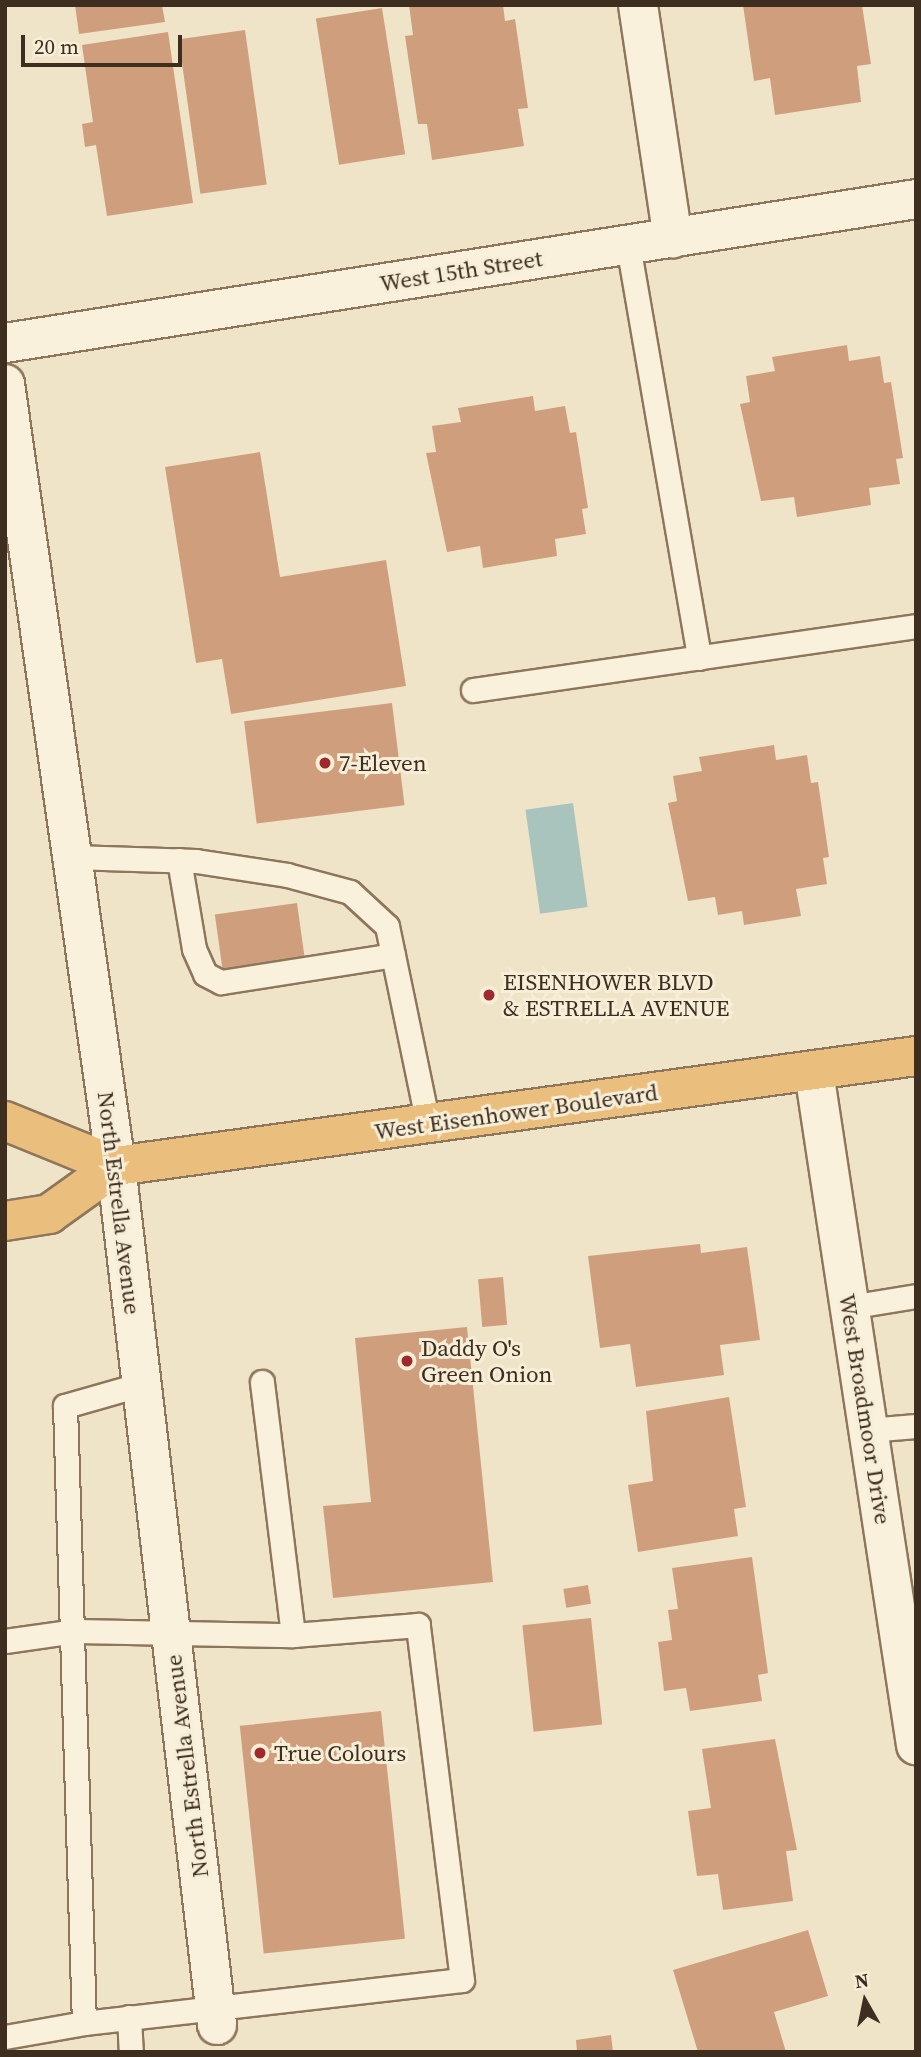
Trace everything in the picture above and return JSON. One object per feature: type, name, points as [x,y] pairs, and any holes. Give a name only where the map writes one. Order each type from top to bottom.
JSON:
[{"type":"highway","name":"West Eisenhower Boulevard","points":[[5,1221],[49,1214],[116,1166],[916,1056]]},
{"type":"highway","name":"West Eisenhower Boulevard","points":[[5,1121],[116,1166]]},
{"type":"street","points":[[638,5],[673,238]]},
{"type":"street","name":"West 15th Street","points":[[5,344],[916,199]]},
{"type":"street","name":"North Estrella Avenue","points":[[5,384],[116,1166],[216,2015]]},
{"type":"street","name":"West Broadmoor Drive","points":[[814,1072],[868,1430],[906,1606],[916,1745]]},
{"type":"lane","points":[[628,245],[699,658]]},
{"type":"lane","points":[[473,690],[916,626]]},
{"type":"lane","points":[[72,856],[179,860],[287,875],[350,892],[387,926],[428,1124]]},
{"type":"lane","points":[[179,860],[194,948],[205,974],[220,982],[393,955]]},
{"type":"lane","points":[[849,1307],[916,1296]]},
{"type":"lane","points":[[262,1382],[293,1635]]},
{"type":"lane","points":[[84,2023],[76,1631],[65,1406],[142,1384]]},
{"type":"lane","points":[[868,1430],[916,1426]]},
{"type":"lane","points":[[5,1641],[76,1631],[172,1635],[293,1635],[418,1625],[462,1980],[216,2015],[129,2017],[5,2037]]},
{"type":"lane","points":[[129,2017],[131,2052]]},
{"type":"water","points":[[573,803],[588,907],[540,914],[525,810]]},
{"type":"building","points":[[75,5],[162,5],[165,22],[79,34]]},
{"type":"building","points":[[409,5],[503,5],[505,21],[515,19],[528,108],[518,109],[524,146],[432,160],[427,124],[418,124],[405,36],[413,35]]},
{"type":"building","points":[[743,5],[862,5],[871,64],[857,66],[861,102],[775,115],[770,78],[754,81]]},
{"type":"building","points":[[382,8],[405,154],[339,165],[316,18]]},
{"type":"building","points":[[245,30],[267,184],[200,194],[179,39]]},
{"type":"building","points":[[168,32],[193,203],[107,216],[96,145],[85,147],[82,124],[93,122],[82,45]]},
{"type":"building","points":[[847,345],[849,361],[880,356],[884,383],[891,382],[903,458],[896,459],[900,484],[869,488],[871,505],[797,517],[794,497],[761,501],[740,404],[750,402],[746,376],[775,371],[772,357]]},
{"type":"building","points":[[533,396],[535,411],[565,406],[570,433],[576,432],[588,508],[582,509],[586,534],[555,539],[557,556],[483,568],[480,546],[447,552],[426,453],[436,452],[432,426],[461,422],[458,408]]},
{"type":"building","points":[[260,452],[280,577],[386,560],[406,686],[231,714],[222,659],[196,663],[165,467]]},
{"type":"building","name":"7-Eleven","points":[[392,703],[405,805],[257,823],[244,721]]},
{"type":"building","points":[[774,745],[776,760],[807,755],[811,783],[818,782],[829,857],[823,858],[827,884],[796,889],[801,916],[744,925],[742,911],[718,915],[715,897],[688,901],[668,803],[677,801],[673,776],[702,771],[699,757]]},
{"type":"building","points":[[297,903],[305,958],[223,970],[215,915]]},
{"type":"building","points":[[700,1244],[701,1253],[747,1247],[760,1340],[720,1345],[724,1375],[636,1387],[630,1344],[600,1348],[588,1256]]},
{"type":"building","points":[[503,1277],[507,1325],[482,1327],[478,1279]]},
{"type":"building","points":[[467,1327],[493,1582],[333,1598],[323,1506],[371,1502],[355,1338]]},
{"type":"building","points":[[729,1397],[746,1507],[734,1509],[738,1536],[638,1552],[628,1485],[653,1481],[646,1411]]},
{"type":"building","points":[[752,1557],[768,1673],[758,1675],[762,1701],[690,1711],[686,1688],[664,1691],[658,1642],[672,1640],[668,1610],[678,1609],[672,1568]]},
{"type":"building","points":[[588,1585],[591,1604],[566,1608],[563,1589]]},
{"type":"building","points":[[591,1618],[602,1724],[534,1732],[522,1625]]},
{"type":"building","points":[[381,1711],[405,1939],[264,1954],[240,1726]]},
{"type":"building","points":[[775,1739],[797,1850],[786,1851],[793,1901],[723,1910],[718,1874],[697,1876],[688,1811],[711,1808],[702,1749]]},
{"type":"building","points":[[808,1930],[828,1996],[774,2012],[786,2052],[698,2052],[673,1970]]},
{"type":"building","points":[[611,2035],[613,2052],[577,2052],[576,2040]]},
{"type":"place","name":"7-Eleven","points":[[325,763]]},
{"type":"place","name":"EISENHOWER BLVD & ESTRELLA AVENUE","points":[[489,995]]},
{"type":"place","name":"Daddy O's Green Onion","points":[[407,1361]]},
{"type":"place","name":"True Colours","points":[[260,1753]]}]
